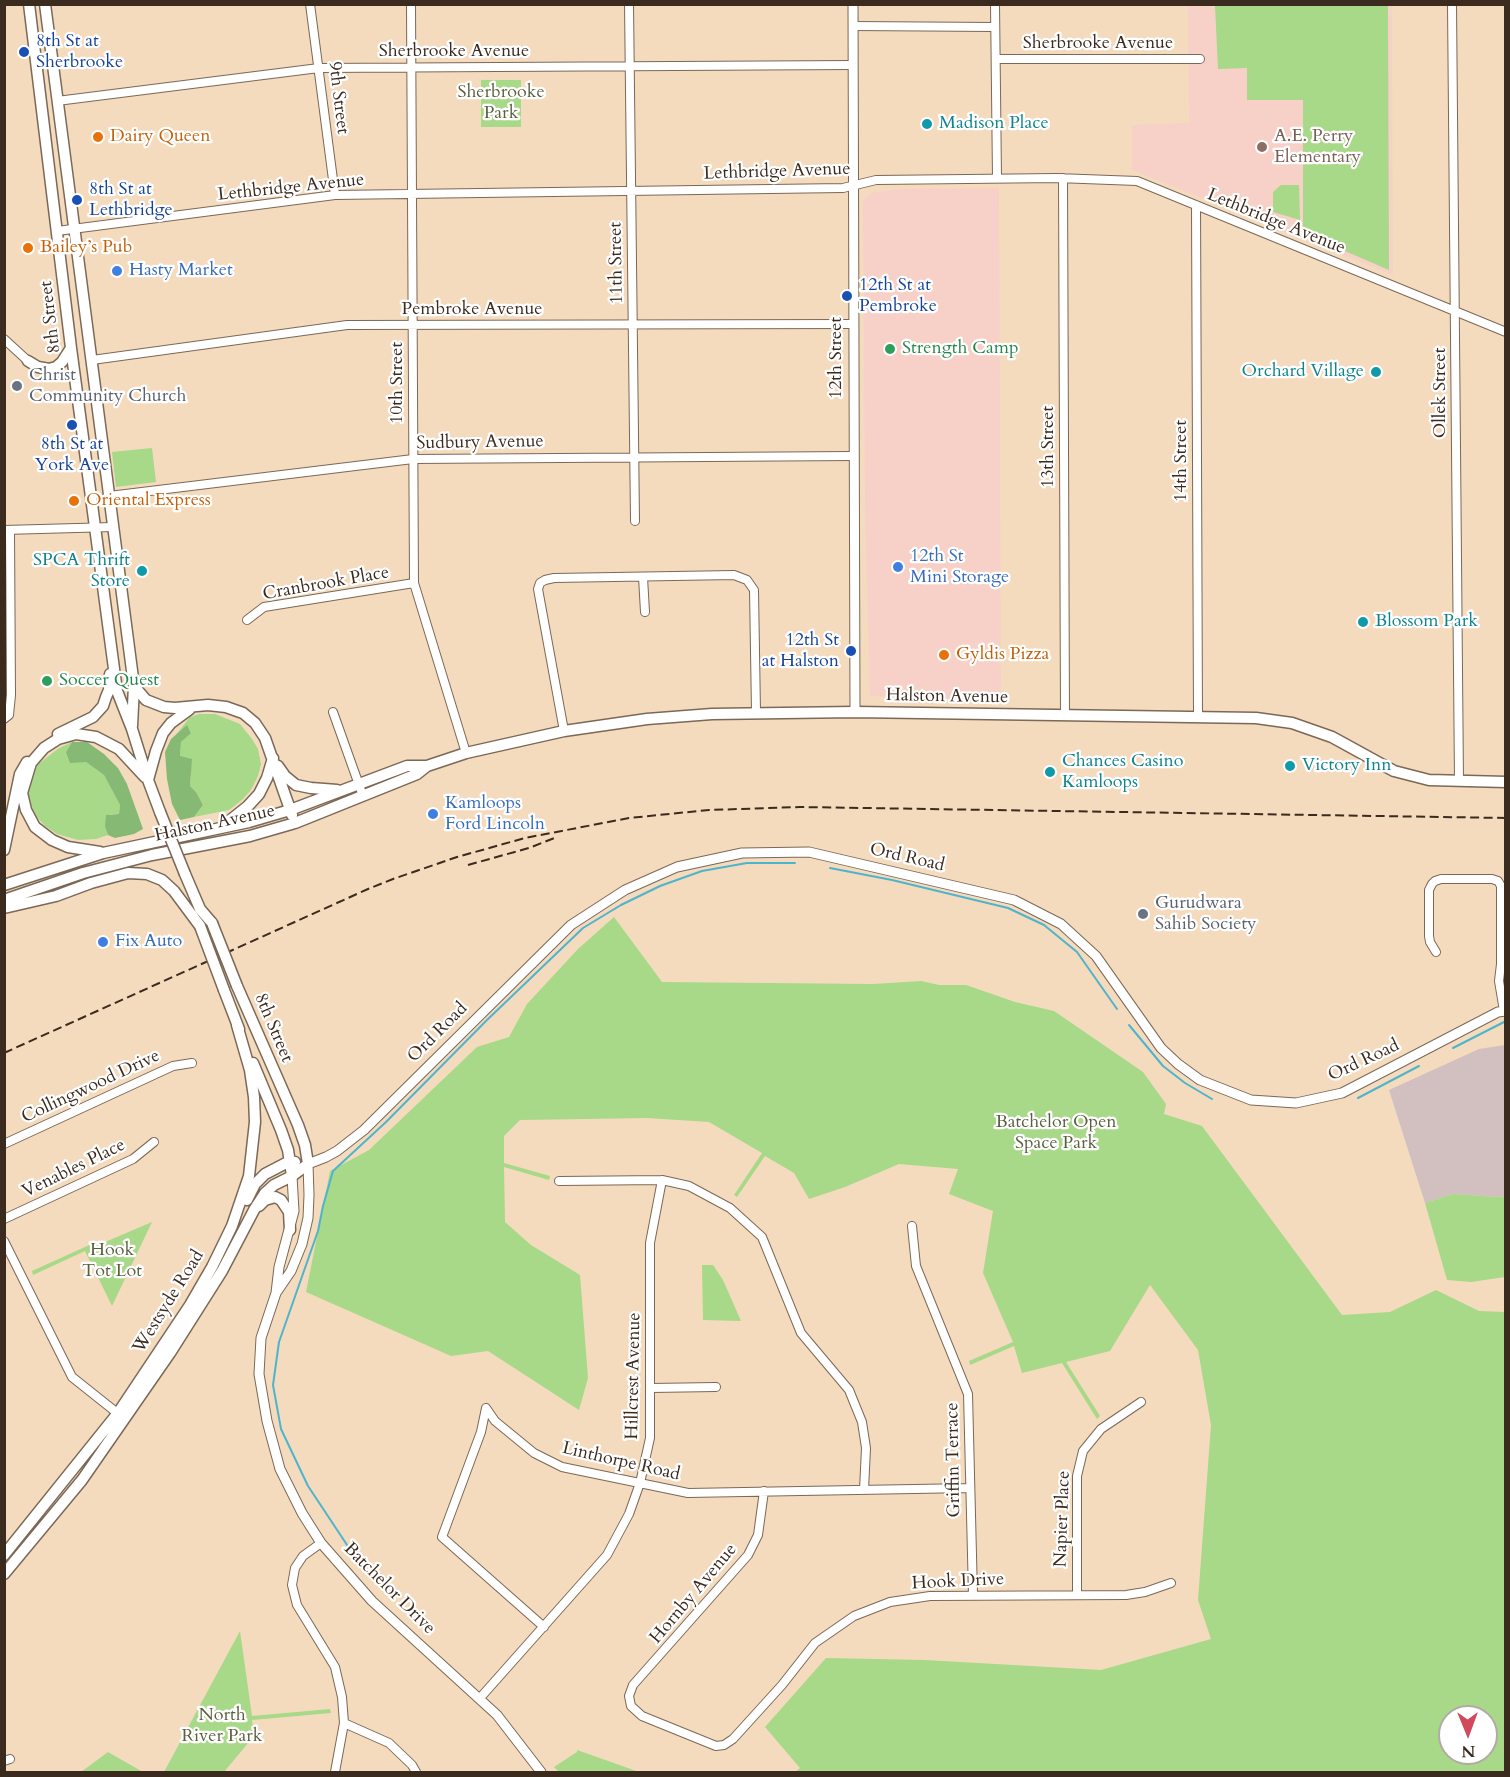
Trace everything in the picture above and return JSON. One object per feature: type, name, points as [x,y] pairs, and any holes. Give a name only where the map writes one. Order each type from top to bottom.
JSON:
[{"type":"main road","name":"8th Street","points":[[28,4],[117,691],[160,812],[206,925],[224,990],[281,1130],[290,1161]]},
{"type":"main road","name":"8th Street","points":[[45,4],[134,686],[132,729]]},
{"type":"main road","points":[[28,362],[49,369],[56,367],[71,348]]},
{"type":"main road","points":[[4,849],[20,774],[32,753],[48,739],[93,717],[103,706],[109,690],[112,653]]},
{"type":"main road","points":[[134,686],[140,694],[154,704],[175,708],[208,705],[226,707],[243,713],[255,723],[265,738],[295,823]]},
{"type":"main road","points":[[148,780],[163,733],[171,723],[192,708]]},
{"type":"main road","name":"Halston Avenue","points":[[5,883],[103,853],[221,828],[290,810],[407,766],[427,766],[466,753],[564,731],[647,719],[756,712],[1256,718],[1292,723],[1332,737],[1394,771],[1429,780],[1506,782]]},
{"type":"main road","points":[[103,853],[68,847],[52,840],[35,827],[26,810],[22,794],[31,763],[44,748],[58,739],[76,734],[96,737],[119,749],[148,780]]},
{"type":"main road","points":[[273,758],[285,776],[296,785],[342,791]]},
{"type":"main road","points":[[221,828],[259,794],[273,758]]},
{"type":"main road","name":"Halston Avenue","points":[[8,899],[83,873],[152,855],[250,836],[295,823],[417,774],[427,766]]},
{"type":"main road","points":[[4,908],[63,895],[91,883],[128,873],[138,873],[162,880],[206,925]]},
{"type":"main road","points":[[5,883],[8,899]]},
{"type":"main road","name":"8th Street","points":[[206,925],[237,986],[298,1125],[305,1145],[308,1164]]},
{"type":"main road","name":"Westsyde Road","points":[[4,1574],[82,1480],[190,1305],[232,1226],[249,1176],[255,1122],[250,1071],[237,1025]]},
{"type":"main road","points":[[232,1226],[255,1184],[265,1174],[290,1161],[308,1164]]},
{"type":"main road","name":"Batchelor Drive","points":[[290,1161],[292,1176]]},
{"type":"main road","name":"Westsyde Road","points":[[4,1555],[121,1416],[222,1272],[265,1193],[308,1164]]},
{"type":"main road","points":[[254,1210],[265,1200],[275,1197],[281,1200],[289,1212],[290,1230]]},
{"type":"street","name":"9th Street","points":[[310,4],[335,195]]},
{"type":"street","name":"10th Street","points":[[411,4],[414,583],[466,753]]},
{"type":"street","name":"11th Street","points":[[629,4],[635,521]]},
{"type":"street","name":"12th Street","points":[[853,4],[855,712]]},
{"type":"street","points":[[995,4],[997,178]]},
{"type":"street","name":"Ollek Street","points":[[1452,4],[1459,781]]},
{"type":"street","points":[[853,26],[996,27]]},
{"type":"street","name":"Sherbrooke Avenue","points":[[996,59],[1200,59]]},
{"type":"street","name":"Sherbrooke Avenue","points":[[57,101],[318,68],[853,65]]},
{"type":"street","name":"Lethbridge Avenue","points":[[57,231],[335,195],[843,188],[876,180],[1063,178],[1137,181],[1506,332]]},
{"type":"street","name":"13th Street","points":[[1063,178],[1065,716]]},
{"type":"street","name":"14th Street","points":[[1196,205],[1198,717]]},
{"type":"street","name":"Pembroke Avenue","points":[[92,360],[347,325],[854,324]]},
{"type":"street","points":[[4,339],[28,362]]},
{"type":"street","name":"Sudbury Avenue","points":[[109,496],[413,459],[854,456]]},
{"type":"street","points":[[4,719],[9,715],[11,695],[7,530],[112,527]]},
{"type":"street","points":[[564,731],[538,597],[540,583],[554,578],[734,575],[747,580],[754,590],[756,712]]},
{"type":"street","points":[[643,577],[645,612]]},
{"type":"street","name":"Cranbrook Place","points":[[247,620],[264,607],[414,583]]},
{"type":"street","points":[[333,712],[363,796]]},
{"type":"street","name":"Ord Road","points":[[308,1164],[337,1151],[364,1130],[571,925],[625,890],[677,867],[742,853],[809,852],[1014,900],[1060,924],[1096,956],[1161,1048],[1178,1064],[1200,1080],[1251,1100],[1296,1103],[1342,1093],[1498,1012],[1505,1011]]},
{"type":"street","points":[[1436,952],[1429,936],[1429,890],[1432,884],[1442,879],[1498,881],[1501,886],[1499,981],[1505,1011]]},
{"type":"street","name":"Collingwood Drive","points":[[4,1144],[173,1066],[192,1063]]},
{"type":"street","name":"Venables Place","points":[[4,1219],[133,1159],[154,1142]]},
{"type":"street","name":"Batchelor Drive","points":[[276,1293],[291,1271],[302,1244],[308,1218],[308,1164]]},
{"type":"street","name":"Batchelor Drive","points":[[292,1176],[294,1211],[279,1267],[276,1293],[261,1338],[259,1374],[267,1422],[280,1469],[302,1513],[321,1543],[372,1601],[497,1715],[541,1773]]},
{"type":"street","points":[[560,1181],[662,1180],[689,1186],[730,1208],[762,1237],[801,1333],[849,1390],[862,1422],[866,1448],[864,1490]]},
{"type":"street","name":"Hillcrest Avenue","points":[[480,1698],[607,1555],[629,1514],[640,1483],[650,1438],[650,1243],[662,1180]]},
{"type":"street","name":"Griffin Terrace","points":[[912,1226],[916,1266],[968,1394],[973,1596]]},
{"type":"street","points":[[4,1241],[72,1377],[121,1416]]},
{"type":"street","points":[[651,1388],[716,1387]]},
{"type":"street","name":"Napier Place","points":[[1077,1594],[1077,1476],[1083,1451],[1101,1429],[1141,1402]]},
{"type":"street","name":"Linthorpe Road","points":[[544,1627],[442,1537],[481,1432],[486,1408],[495,1421],[534,1453],[562,1467],[688,1493],[970,1488]]},
{"type":"street","name":"Hornby Avenue","points":[[632,1706],[629,1696],[633,1685],[748,1555],[758,1535],[764,1491]]},
{"type":"street","points":[[321,1543],[303,1556],[295,1568],[292,1585],[297,1605],[335,1667],[342,1697],[344,1723],[335,1773]]},
{"type":"street","name":"Hook Drive","points":[[632,1706],[642,1716],[716,1746],[724,1745],[733,1739],[776,1693],[815,1643],[854,1616],[890,1602],[930,1596],[1126,1595],[1145,1592],[1171,1583]]},
{"type":"street","points":[[344,1723],[389,1743],[412,1765],[416,1773]]},
{"type":"shaded area","name":"A.E. Perry Elementary","points":[[1188,5],[1392,5],[1393,275],[1132,170],[1132,125],[1189,123]]},
{"type":"shaded area","points":[[999,188],[1001,700],[870,696],[865,504],[863,200],[871,193],[899,189]]},
{"type":"shaded area","points":[[1505,1045],[1505,1196],[1453,1194],[1425,1203],[1389,1090],[1479,1049]]},
{"type":"green space","points":[[1388,5],[1389,270],[1303,233],[1303,100],[1247,100],[1247,68],[1218,69],[1215,6]]},
{"type":"green space","name":"Sherbrooke Park","points":[[481,80],[521,80],[521,127],[481,127]]},
{"type":"green space","points":[[1281,185],[1299,185],[1300,220],[1273,212],[1273,192]]},
{"type":"green space","points":[[152,448],[156,482],[116,487],[112,452]]},
{"type":"green space","points":[[199,714],[215,714],[240,724],[258,749],[261,764],[251,790],[242,800],[229,810],[194,817],[203,805],[190,786],[191,775],[180,756],[181,742],[191,732],[187,726],[175,736],[190,717]]},
{"type":"green space","points":[[187,725],[191,733],[181,742],[180,756],[192,759],[190,786],[203,805],[194,817],[180,820],[172,804],[165,752],[171,739]]},
{"type":"green space","points":[[72,742],[66,752],[86,762],[104,775],[120,805],[119,814],[110,814],[105,827],[108,835],[96,839],[78,840],[57,834],[45,826],[36,816],[28,793],[37,765],[59,748]]},
{"type":"green space","points":[[72,742],[87,742],[118,768],[127,784],[143,829],[134,834],[115,838],[108,835],[105,827],[106,815],[119,814],[120,805],[104,775],[86,762],[70,763],[66,752]]},
{"type":"green space","name":"Batchelor Open Space Park","points":[[614,917],[662,982],[873,984],[921,981],[939,985],[966,985],[1015,1002],[1054,1011],[1143,1072],[1166,1104],[1164,1114],[1202,1126],[1342,1315],[1390,1312],[1436,1290],[1479,1311],[1505,1312],[1505,1772],[795,1772],[800,1768],[765,1727],[826,1658],[925,1660],[1101,1670],[1211,1639],[1198,1600],[1211,1425],[1198,1350],[1150,1285],[1110,1351],[1066,1362],[1100,1416],[1097,1419],[1062,1363],[1022,1373],[1014,1346],[970,1365],[969,1361],[1013,1342],[983,1273],[993,1211],[949,1194],[958,1169],[899,1164],[845,1187],[809,1199],[794,1173],[765,1156],[737,1197],[734,1195],[762,1153],[709,1122],[647,1118],[520,1120],[504,1136],[504,1163],[550,1176],[549,1180],[504,1167],[505,1222],[531,1245],[580,1275],[588,1378],[579,1410],[488,1351],[451,1356],[306,1292],[330,1171],[369,1150],[477,1047],[509,1037],[527,1004],[578,949]]},
{"type":"green space","points":[[1453,1194],[1505,1196],[1505,1277],[1471,1282],[1447,1280],[1425,1203]]},
{"type":"green space","name":"Hook Tot Lot","points":[[152,1222],[112,1306],[85,1251],[33,1275],[32,1271],[96,1242],[98,1245]]},
{"type":"green space","points":[[702,1265],[713,1265],[723,1280],[741,1321],[703,1320]]},
{"type":"green space","name":"North River Park","points":[[240,1631],[252,1716],[330,1709],[331,1713],[252,1720],[254,1736],[224,1772],[164,1772]]},
{"type":"green space","points":[[577,1750],[639,1772],[559,1772],[554,1767]]},
{"type":"green space","name":"North River Park","points":[[108,1752],[143,1772],[81,1772]]},
{"type":"waterway","points":[[357,1560],[308,1486],[281,1429],[273,1385],[279,1342],[318,1231],[333,1171],[386,1122],[487,1020],[583,928],[621,905],[660,886],[702,871],[747,863],[795,863]]},
{"type":"waterway","points":[[830,868],[892,880],[1008,908],[1044,925],[1077,952],[1117,1009]]},
{"type":"waterway","points":[[1453,1048],[1506,1021]]},
{"type":"waterway","points":[[1129,1025],[1163,1066],[1185,1083],[1212,1099]]},
{"type":"waterway","points":[[1358,1098],[1419,1066]]},
{"type":"railway","points":[[4,1053],[393,879],[457,857],[525,838],[629,818],[709,810],[800,807],[1506,818]]},
{"type":"railway","points":[[468,865],[529,848],[557,837]]},
{"type":"place","name":"8th St at Sherbrooke","points":[[24,52]]},
{"type":"place","name":"Madison Place","points":[[927,124]]},
{"type":"place","name":"Dairy Queen","points":[[98,137]]},
{"type":"place","name":"A.E. Perry Elementary","points":[[1262,147]]},
{"type":"place","name":"8th St at Lethbridge","points":[[77,200]]},
{"type":"place","name":"Bailey’s Pub","points":[[28,248]]},
{"type":"place","name":"Hasty Market","points":[[117,271]]},
{"type":"place","name":"12th St at Pembroke","points":[[847,296]]},
{"type":"place","name":"Strength Camp","points":[[890,349]]},
{"type":"place","name":"Orchard Village","points":[[1376,372]]},
{"type":"place","name":"Christ Community Church","points":[[17,386]]},
{"type":"place","name":"8th St at York Ave","points":[[72,425]]},
{"type":"place","name":"Oriental Express","points":[[74,501]]},
{"type":"place","name":"12th St Mini Storage","points":[[898,567]]},
{"type":"place","name":"SPCA Thrift Store","points":[[142,571]]},
{"type":"place","name":"Blossom Park","points":[[1363,622]]},
{"type":"place","name":"12th St at Halston","points":[[851,651]]},
{"type":"place","name":"Gyldis Pizza","points":[[944,655]]},
{"type":"place","name":"Soccer Quest","points":[[47,681]]},
{"type":"place","name":"Victory Inn","points":[[1290,766]]},
{"type":"place","name":"Chances Casino Kamloops","points":[[1050,772]]},
{"type":"place","name":"Kamloops Ford Lincoln","points":[[433,814]]},
{"type":"place","name":"Gurudwara Sahib Society","points":[[1143,914]]},
{"type":"place","name":"Fix Auto","points":[[103,942]]}]
